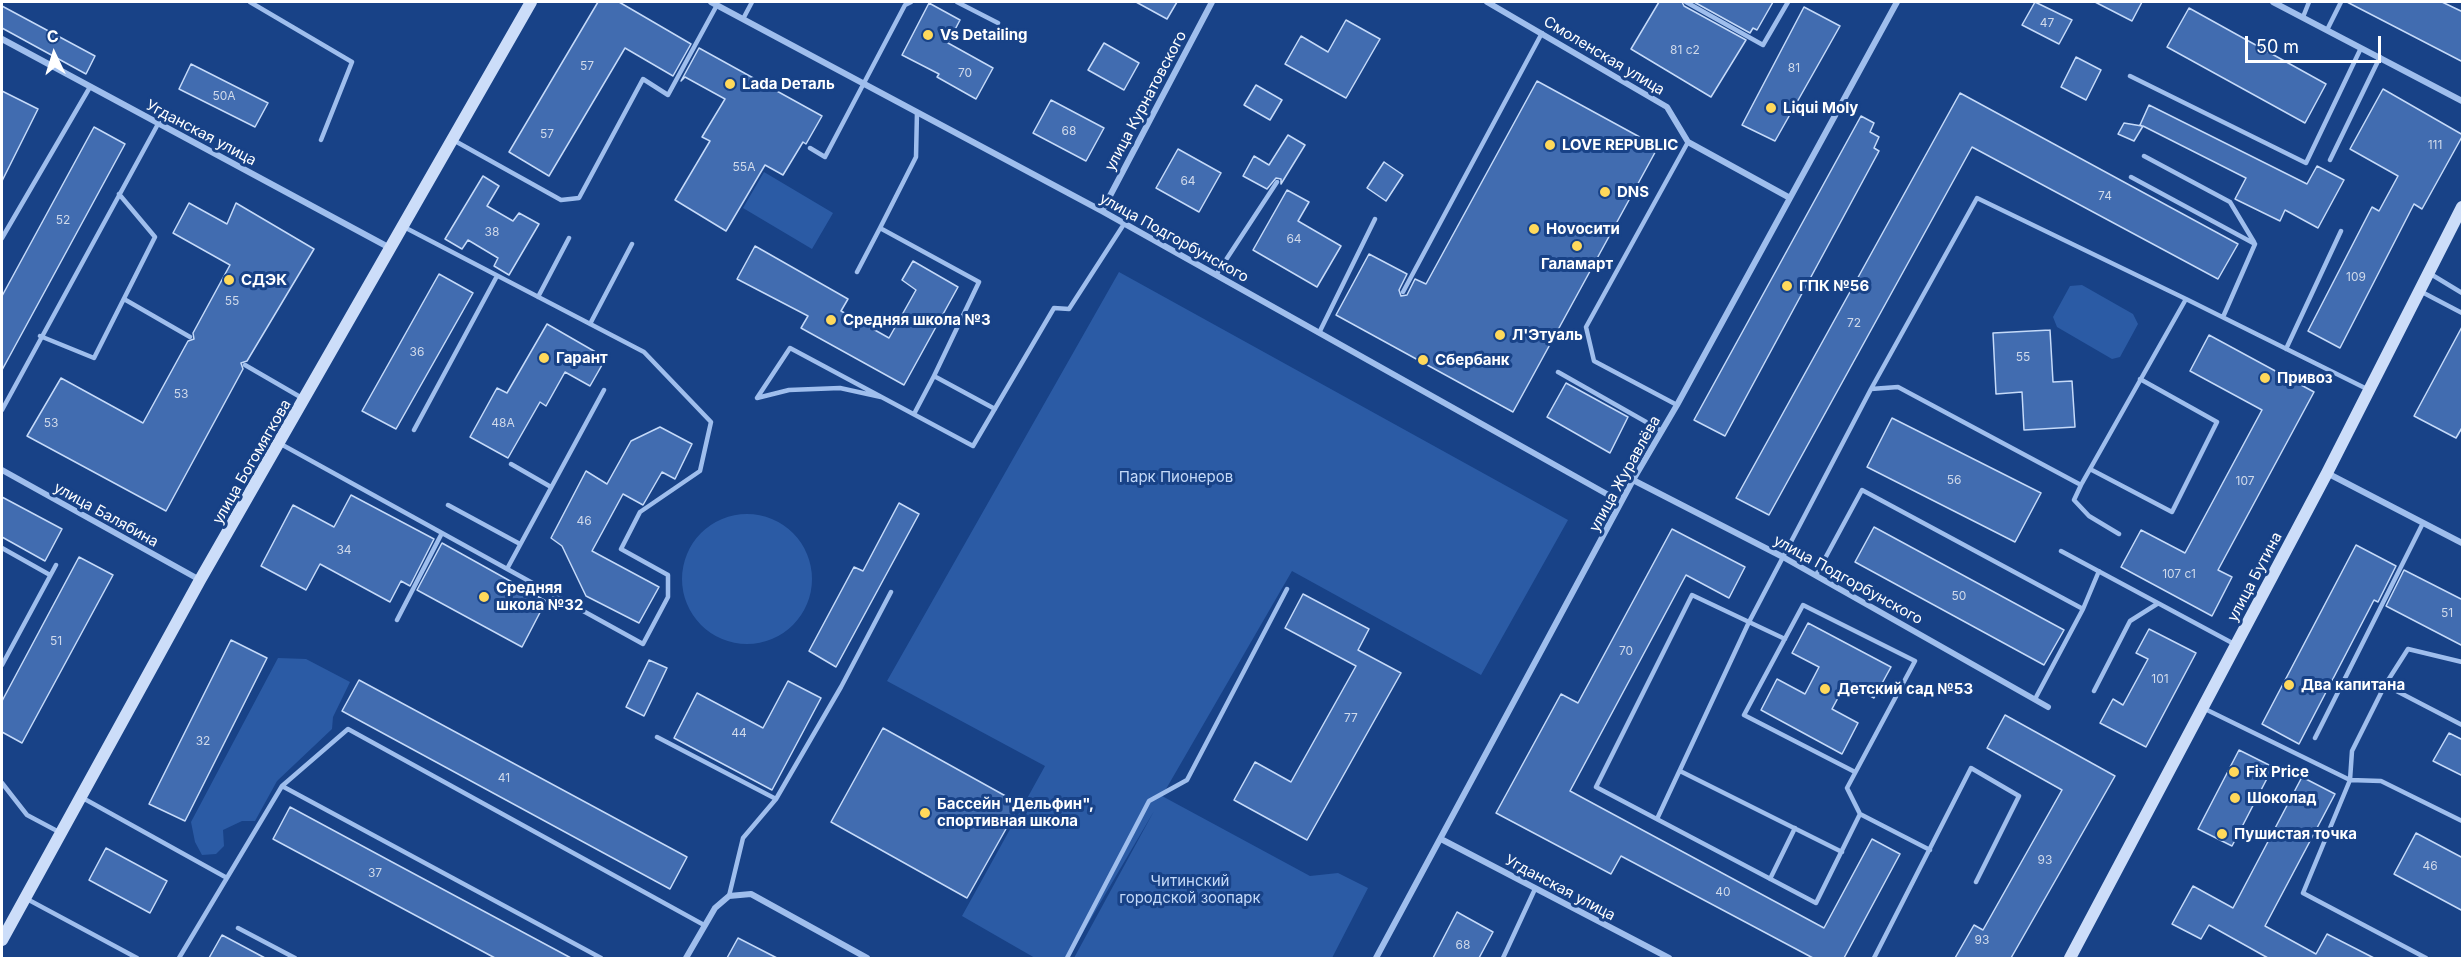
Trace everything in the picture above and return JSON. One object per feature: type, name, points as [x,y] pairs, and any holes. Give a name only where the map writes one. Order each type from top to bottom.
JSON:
[{"type":"main road","name":"улица Богомягкова","points":[[2,940],[200,580],[531,2]]},
{"type":"main road","name":"улица Бутина","points":[[2070,958],[2327,473],[2463,207]]},
{"type":"street","name":"улица Подгорбунского","points":[[711,2],[1102,211],[1621,502]]},
{"type":"street","name":"улица Курнатовского","points":[[1102,211],[1212,2]]},
{"type":"street","name":"Смоленская улица","points":[[1487,2],[1667,107],[1688,142]]},
{"type":"street","name":"улица Журавлёва","points":[[1376,958],[1621,502],[1677,405],[1897,2]]},
{"type":"street","points":[[2273,2],[2463,101]]},
{"type":"street","name":"Угданская улица","points":[[2,39],[390,248]]},
{"type":"street","points":[[1688,142],[1790,198]]},
{"type":"street","name":"улица Балябина","points":[[2,470],[200,580]]},
{"type":"street","points":[[2327,473],[2463,543]]},
{"type":"street","name":"улица Подгорбунского","points":[[1633,480],[1784,556],[2049,707]]},
{"type":"street","name":"Угданская улица","points":[[1441,839],[1669,958]]},
{"type":"street","points":[[686,958],[715,908],[729,896],[751,894],[867,958]]},
{"type":"lane","points":[[250,2],[352,62],[321,140]]},
{"type":"lane","points":[[743,19],[752,2]]},
{"type":"lane","points":[[898,2],[905,5]]},
{"type":"lane","points":[[810,148],[825,157],[905,5],[911,2]]},
{"type":"lane","points":[[957,2],[998,23]]},
{"type":"lane","points":[[1686,2],[1763,45],[1788,2]]},
{"type":"lane","points":[[2303,17],[2309,2]]},
{"type":"lane","points":[[2327,30],[2341,2]]},
{"type":"lane","points":[[452,140],[561,200],[579,198],[643,79],[668,95],[717,5]]},
{"type":"lane","points":[[1403,292],[1542,33]]},
{"type":"lane","points":[[2130,76],[2306,163],[2361,48]]},
{"type":"lane","points":[[2330,160],[2380,57]]},
{"type":"lane","points":[[2,238],[90,87]]},
{"type":"lane","points":[[857,272],[916,157],[917,112]]},
{"type":"lane","points":[[2,410],[40,336],[158,124]]},
{"type":"lane","points":[[1677,405],[1594,361],[1586,327],[1688,142]]},
{"type":"lane","points":[[2144,156],[2230,202],[2255,244]]},
{"type":"lane","points":[[2132,177],[2255,244]]},
{"type":"lane","points":[[1216,275],[1277,182]]},
{"type":"lane","points":[[40,336],[94,358],[155,237],[119,194]]},
{"type":"lane","points":[[1657,819],[1749,622],[1871,388],[1977,198],[2369,390]]},
{"type":"lane","points":[[1319,333],[1375,219]]},
{"type":"lane","points":[[881,397],[840,388],[789,390],[757,398],[790,348],[973,446],[1054,308],[1069,309],[1124,224]]},
{"type":"lane","points":[[279,443],[643,644],[668,597],[668,575],[621,549],[640,512],[700,471],[711,422],[644,352],[402,226]]},
{"type":"lane","points":[[880,228],[979,282],[914,414]]},
{"type":"lane","points":[[2286,349],[2341,231]]},
{"type":"lane","points":[[538,297],[569,238]]},
{"type":"lane","points":[[590,324],[632,244]]},
{"type":"lane","points":[[2223,317],[2255,244]]},
{"type":"lane","points":[[2429,273],[2463,293]]},
{"type":"lane","points":[[414,430],[497,276]]},
{"type":"lane","points":[[2420,291],[2463,313]]},
{"type":"lane","points":[[124,299],[190,337]]},
{"type":"lane","points":[[2119,534],[2090,516],[2074,500],[2186,299]]},
{"type":"lane","points":[[245,365],[305,400]]},
{"type":"lane","points":[[1558,372],[1662,431]]},
{"type":"lane","points":[[934,376],[995,408]]},
{"type":"lane","points":[[2090,469],[2172,512],[2217,422],[2140,379]]},
{"type":"lane","points":[[1871,388],[1898,387],[2081,485]]},
{"type":"lane","points":[[507,569],[604,390]]},
{"type":"lane","points":[[511,464],[551,487]]},
{"type":"lane","points":[[1816,575],[1862,490],[2083,609]]},
{"type":"lane","points":[[448,505],[520,544]]},
{"type":"lane","points":[[2314,738],[2423,523]]},
{"type":"lane","points":[[397,620],[442,533]]},
{"type":"lane","points":[[2,548],[50,575]]},
{"type":"lane","points":[[2061,551],[2236,645]]},
{"type":"lane","points":[[2,665],[56,565]]},
{"type":"lane","points":[[2035,699],[2083,609],[2099,572]]},
{"type":"lane","points":[[1067,958],[1149,801],[1187,780],[1287,590]]},
{"type":"lane","points":[[729,896],[743,838],[776,800],[841,687],[891,592]]},
{"type":"lane","points":[[1785,639],[1692,595],[1596,787],[1816,903],[1860,814]]},
{"type":"lane","points":[[2094,691],[2130,621],[2157,604]]},
{"type":"lane","points":[[1855,772],[1744,715],[1803,605],[1915,661],[1847,788],[1860,814],[1930,850]]},
{"type":"lane","points":[[2426,958],[2303,893],[2350,780],[2352,751],[2385,685],[2408,649],[2463,662]]},
{"type":"lane","points":[[2385,685],[2463,725]]},
{"type":"lane","points":[[2202,708],[2350,780],[2381,781],[2463,821]]},
{"type":"lane","points":[[179,958],[282,786],[348,729],[704,925]]},
{"type":"lane","points":[[657,737],[776,800]]},
{"type":"lane","points":[[1874,958],[1971,768],[2019,796],[1976,882]]},
{"type":"lane","points":[[1680,771],[1842,852]]},
{"type":"lane","points":[[2,783],[27,815],[61,833]]},
{"type":"lane","points":[[282,786],[601,958]]},
{"type":"lane","points":[[81,797],[227,878]]},
{"type":"lane","points":[[1770,879],[1795,828]]},
{"type":"lane","points":[[1503,958],[1535,888]]},
{"type":"lane","points":[[25,898],[136,958]]},
{"type":"lane","points":[[238,928],[295,958]]},
{"type":"green space","points":[[764,172],[833,213],[812,249],[743,208]]},
{"type":"green space","name":"Парк Пионеров","points":[[1119,272],[1568,520],[1481,675],[1292,571],[1162,796],[1310,876],[1338,873],[1368,888],[1332,958],[1074,958],[1154,811],[1068,958],[1035,958],[962,916],[1045,766],[887,681]]},
{"type":"green space","points":[[2082,285],[2133,314],[2138,324],[2120,357],[2112,359],[2057,327],[2053,317],[2070,286]]},
{"type":"green space","points":[[747,514],[772,519],[793,533],[807,554],[812,579],[807,604],[793,625],[772,639],[747,644],[722,639],[701,625],[687,604],[682,579],[687,554],[701,533],[722,519]]},
{"type":"green space","points":[[278,658],[306,659],[350,682],[333,717],[332,729],[277,781],[255,821],[242,821],[223,830],[224,846],[216,854],[202,855],[195,842],[191,822]]},
{"type":"building","points":[[598,2],[619,2],[691,44],[673,76],[625,48],[549,176],[509,152]]},
{"type":"building","points":[[1136,2],[1177,2],[1167,19]]},
{"type":"building","points":[[1659,2],[1682,2],[1684,6],[1746,40],[1711,97],[1631,49]]},
{"type":"building","points":[[1694,2],[1773,2],[1757,30],[1753,28],[1750,33]]},
{"type":"building","points":[[2035,2],[2072,20],[2059,44],[2022,25]]},
{"type":"building","points":[[2095,2],[2142,2],[2132,21]]},
{"type":"building","points":[[2347,2],[2442,2],[2463,12],[2463,62]]},
{"type":"building","points":[[929,3],[960,20],[948,43],[993,68],[976,99],[937,77],[939,74],[902,55]]},
{"type":"building","points":[[2,6],[95,56],[86,74],[2,28]]},
{"type":"building","points":[[1804,7],[1840,26],[1775,141],[1742,125]]},
{"type":"building","points":[[2189,8],[2326,84],[2305,123],[2167,47]]},
{"type":"building","points":[[1346,20],[1380,39],[1346,98],[1285,64],[1301,36],[1328,52]]},
{"type":"building","points":[[1104,43],[1139,63],[1124,90],[1088,70]]},
{"type":"building","points":[[699,48],[822,116],[806,144],[803,142],[783,175],[765,165],[726,231],[675,200],[710,141],[702,137],[725,99],[685,77],[681,81]]},
{"type":"building","points":[[2076,57],[2101,70],[2086,100],[2061,87]]},
{"type":"building","points":[[191,64],[268,103],[255,127],[179,89]]},
{"type":"building","name":"Ноvосити","points":[[1537,81],[1658,147],[1513,412],[1336,315],[1369,254],[1407,274],[1399,290],[1401,296],[1407,295],[1415,279],[1426,284]]},
{"type":"building","points":[[1256,85],[1282,100],[1270,120],[1244,105]]},
{"type":"building","points":[[2383,89],[2463,135],[2422,209],[2414,204],[2340,348],[2308,331],[2372,207],[2379,211],[2398,176],[2350,149]]},
{"type":"building","points":[[2,91],[38,109],[2,181]]},
{"type":"building","points":[[1960,93],[2238,244],[2218,279],[1972,147],[1769,515],[1736,498]]},
{"type":"building","points":[[1051,100],[1104,128],[1086,161],[1033,133]]},
{"type":"building","points":[[2149,105],[2307,184],[2317,166],[2344,180],[2318,228],[2285,210],[2280,221],[2235,199],[2246,178],[2143,126],[2134,141],[2118,134],[2124,123],[2142,126],[2140,125]]},
{"type":"building","name":"ГПК №56","points":[[1861,116],[1874,123],[1870,132],[1879,137],[1874,148],[1879,151],[1725,436],[1694,420]]},
{"type":"building","points":[[94,127],[125,144],[2,370],[2,296]]},
{"type":"building","points":[[1288,135],[1305,145],[1281,184],[1281,179],[1276,178],[1267,189],[1243,176],[1254,156],[1269,165]]},
{"type":"building","points":[[1178,149],[1221,173],[1199,212],[1156,188]]},
{"type":"building","points":[[1384,162],[1403,175],[1386,201],[1367,188]]},
{"type":"building","points":[[483,176],[499,186],[487,206],[513,221],[519,213],[539,224],[509,275],[494,266],[498,258],[468,240],[462,249],[445,239]]},
{"type":"building","points":[[1287,190],[1309,202],[1298,221],[1341,246],[1317,287],[1253,250]]},
{"type":"building","points":[[189,203],[227,224],[236,203],[314,249],[247,361],[241,363],[243,369],[166,511],[27,436],[61,378],[143,423],[188,341],[194,339],[193,333],[230,265],[173,233]]},
{"type":"building","name":"Средняя школа №3","points":[[755,246],[848,299],[841,311],[889,338],[916,290],[902,280],[913,261],[958,287],[904,385],[801,328],[808,316],[737,279]]},
{"type":"building","points":[[439,274],[473,293],[396,429],[362,411]]},
{"type":"building","points":[[547,324],[606,358],[590,386],[565,372],[546,406],[540,402],[508,458],[470,437],[497,388],[507,393]]},
{"type":"building","points":[[2463,325],[2463,426],[2456,438],[2414,416]]},
{"type":"building","points":[[2050,330],[2053,382],[2072,381],[2075,427],[2024,430],[2022,392],[1996,394],[1993,333]]},
{"type":"building","points":[[2209,335],[2314,392],[2218,570],[2232,577],[2212,616],[2121,567],[2141,530],[2185,553],[2262,410],[2190,371]]},
{"type":"building","points":[[1566,383],[1628,417],[1610,453],[1547,417]]},
{"type":"building","points":[[1892,418],[2041,493],[2015,542],[1867,467]]},
{"type":"building","points":[[660,427],[692,444],[675,479],[662,472],[643,505],[623,494],[592,551],[659,587],[639,623],[586,596],[562,546],[551,538],[586,471],[607,484],[631,441]]},
{"type":"building","points":[[351,495],[434,539],[410,586],[401,581],[390,602],[320,564],[306,590],[261,566],[293,505],[334,527]]},
{"type":"building","points":[[2,497],[62,529],[45,561],[2,537]]},
{"type":"building","points":[[899,503],[919,514],[836,667],[809,651],[854,567],[863,571]]},
{"type":"building","points":[[1874,527],[2064,630],[2044,665],[1855,562]]},
{"type":"building","points":[[1672,529],[1745,567],[1729,598],[1686,575],[1570,791],[1824,928],[1872,839],[1900,854],[1844,958],[1813,958],[1621,856],[1611,874],[1496,813],[1561,694],[1578,703]]},
{"type":"building","name":"Средняя школа №32","points":[[442,543],[546,601],[522,647],[417,590]]},
{"type":"building","points":[[2356,545],[2396,566],[2378,602],[2374,600],[2299,744],[2262,724]]},
{"type":"building","points":[[79,557],[113,575],[22,743],[2,732],[2,701]]},
{"type":"building","points":[[2404,570],[2463,600],[2463,646],[2386,606]]},
{"type":"building","points":[[1303,594],[1369,629],[1358,650],[1401,673],[1307,840],[1234,800],[1255,762],[1291,782],[1356,666],[1285,628]]},
{"type":"building","name":"Детский сад №53","points":[[1808,623],[1891,667],[1874,698],[1846,683],[1832,709],[1858,723],[1842,754],[1761,710],[1777,679],[1805,694],[1819,667],[1792,653]]},
{"type":"building","points":[[2149,629],[2196,653],[2146,747],[2100,723],[2113,699],[2123,705],[2148,659],[2136,653]]},
{"type":"building","points":[[231,640],[267,658],[185,821],[149,804]]},
{"type":"building","points":[[649,660],[667,668],[644,716],[626,707]]},
{"type":"building","points":[[359,680],[687,857],[670,889],[342,711]]},
{"type":"building","points":[[788,681],[821,698],[772,790],[674,738],[697,693],[763,728]]},
{"type":"building","points":[[2005,715],[2115,776],[2011,958],[1955,958],[1974,925],[1983,930],[2062,790],[1987,748]]},
{"type":"building","name":"Бассейн \"Дельфин\", спортивная школа","points":[[883,728],[1020,804],[967,898],[831,822]]},
{"type":"building","points":[[2449,733],[2463,740],[2463,776],[2433,761]]},
{"type":"building","name":"Шоколад","points":[[2239,750],[2273,767],[2232,846],[2198,829]]},
{"type":"building","points":[[2302,777],[2335,794],[2265,926],[2316,954],[2327,934],[2374,958],[2268,958],[2209,925],[2201,939],[2172,924],[2193,886],[2233,908]]},
{"type":"building","points":[[290,807],[571,958],[495,958],[273,839]]},
{"type":"building","points":[[2416,833],[2463,858],[2463,911],[2394,874]]},
{"type":"building","points":[[106,848],[167,881],[150,913],[89,880]]},
{"type":"building","points":[[1457,912],[1493,932],[1479,958],[1433,958]]},
{"type":"building","points":[[222,935],[265,958],[209,958]]},
{"type":"building","points":[[738,938],[777,958],[727,958]]},
{"type":"place","name":"Vs Detailing","points":[[928,35]]},
{"type":"place","name":"Lada Dеталь","points":[[730,84]]},
{"type":"place","name":"Liqui Moly","points":[[1771,108]]},
{"type":"place","name":"LOVE REPUBLIC","points":[[1550,145]]},
{"type":"place","name":"DNS","points":[[1605,192]]},
{"type":"place","name":"Ноvосити","points":[[1534,229]]},
{"type":"place","name":"Галамарт","points":[[1577,246]]},
{"type":"place","name":"СДЭК","points":[[229,280]]},
{"type":"place","name":"ГПК №56","points":[[1787,286]]},
{"type":"place","name":"Средняя школа №3","points":[[831,320]]},
{"type":"place","name":"Л'Этуаль","points":[[1500,335]]},
{"type":"place","name":"Гарант","points":[[544,358]]},
{"type":"place","name":"Сбербанк","points":[[1423,360]]},
{"type":"place","name":"Привоз","points":[[2265,378]]},
{"type":"place","name":"Средняя школа №32","points":[[484,597]]},
{"type":"place","name":"Два капитана","points":[[2289,685]]},
{"type":"place","name":"Детский сад №53","points":[[1825,689]]},
{"type":"place","name":"Fix Price","points":[[2234,772]]},
{"type":"place","name":"Шоколад","points":[[2235,798]]},
{"type":"place","name":"Бассейн \"Дельфин\", спортивная школа","points":[[925,813]]},
{"type":"place","name":"Пушистая точка","points":[[2222,834]]},
{"type":"park label","name":"Читинский городской зоопарк","points":[[1190,890]]}]
